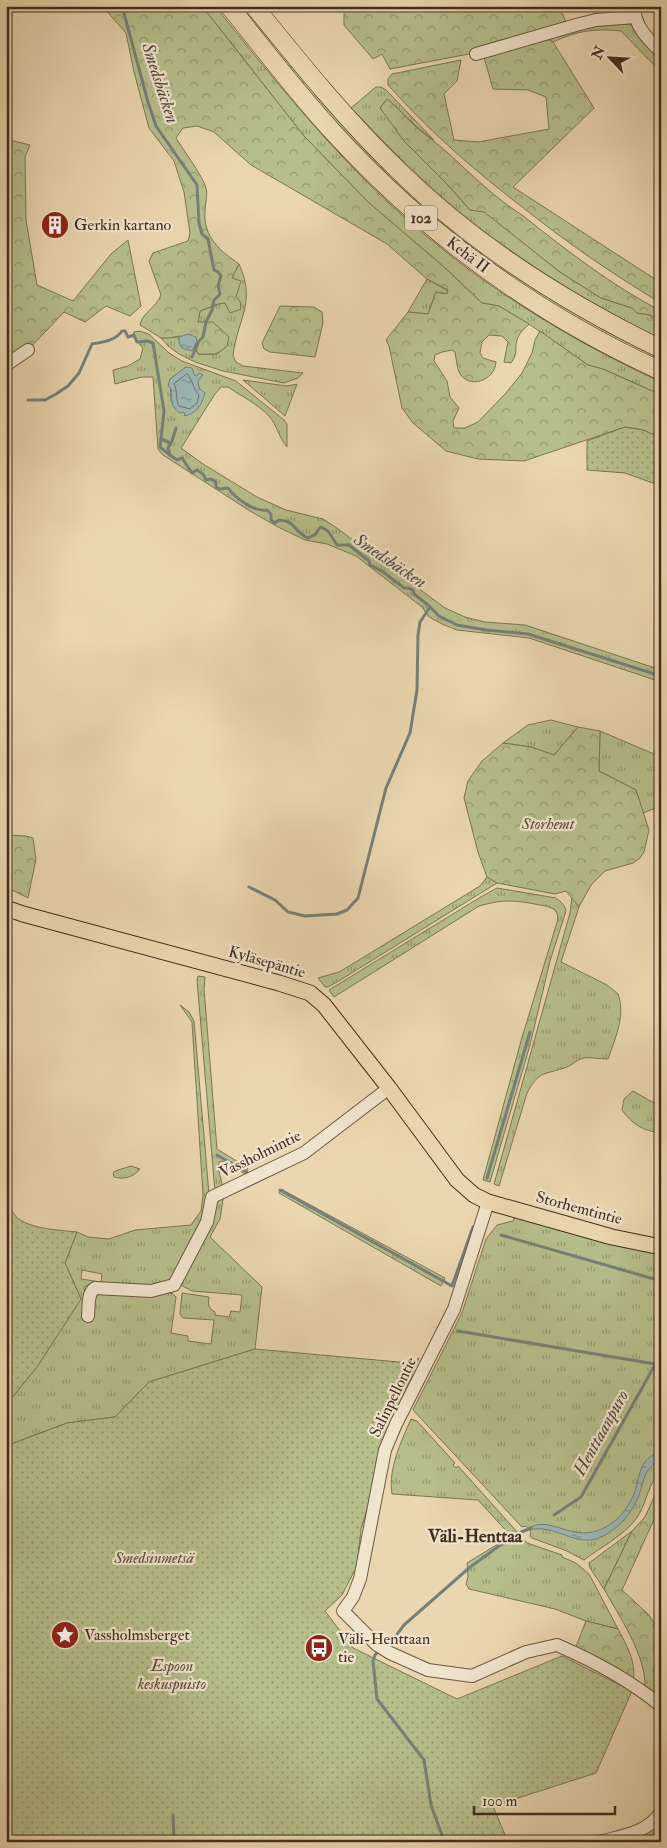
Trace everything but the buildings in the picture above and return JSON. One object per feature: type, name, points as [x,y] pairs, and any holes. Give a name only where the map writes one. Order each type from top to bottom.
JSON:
[{"type":"highway","name":"Kehä II","points":[[229,6],[333,132],[376,176],[435,229],[533,302],[580,330],[661,371]]},
{"type":"highway","name":"Kehä II","points":[[254,6],[304,69],[350,122],[400,172],[448,214],[498,253],[545,285],[591,313],[661,349]]},
{"type":"main road","name":"Kyläsepäntie","points":[[6,908],[310,993],[324,1005],[389,1088],[457,1180],[474,1196],[488,1202]]},
{"type":"main road","name":"Storhemtintie","points":[[488,1202],[612,1237],[661,1247]]},
{"type":"street","points":[[476,54],[576,25],[635,12],[638,26],[661,52]]},
{"type":"street","points":[[6,365],[28,350]]},
{"type":"street","name":"Vassholmintie","points":[[88,1316],[90,1294],[96,1288],[151,1291],[174,1285],[207,1222],[212,1197],[304,1153],[389,1088]]},
{"type":"street","name":"Salinpellontie","points":[[488,1202],[454,1309],[390,1435],[381,1464],[360,1579],[353,1597],[343,1611],[377,1645],[428,1670],[472,1676],[526,1652],[556,1645],[608,1670],[635,1686],[661,1706]]},
{"type":"street","points":[[599,1842],[641,1830],[661,1812]]},
{"type":"green space","points":[[102,6],[202,6],[304,136],[368,202],[444,267],[482,303],[499,306],[529,324],[518,338],[516,353],[511,363],[504,362],[508,342],[502,336],[489,335],[482,342],[480,353],[483,358],[496,362],[491,374],[480,381],[468,381],[463,378],[458,370],[455,352],[452,350],[435,355],[434,361],[447,381],[450,397],[459,408],[453,421],[454,428],[465,428],[478,422],[506,393],[522,373],[540,331],[588,365],[603,369],[661,395],[661,438],[643,430],[625,427],[524,461],[478,459],[446,451],[413,423],[402,408],[389,346],[386,340],[408,312],[428,314],[436,292],[447,294],[448,290],[427,279],[387,244],[251,165],[214,132],[197,126],[183,128],[176,138],[197,170],[206,188],[205,220],[210,236],[225,254],[239,264],[232,278],[241,281],[236,297],[240,301],[241,309],[230,313],[225,303],[200,311],[198,322],[213,322],[229,337],[227,346],[217,354],[198,354],[195,347],[197,341],[180,336],[161,338],[140,325],[143,317],[159,300],[161,295],[149,261],[153,253],[188,241],[190,233],[184,192],[174,161],[149,128],[126,33]]},
{"type":"green space","points":[[202,6],[215,6],[322,135],[369,184],[423,234],[487,283],[520,305],[589,346],[661,382],[661,395],[603,369],[588,365],[529,324],[499,306],[482,303],[444,267],[368,202],[304,136]]},
{"type":"green space","points":[[238,6],[243,6],[286,59],[508,271],[572,311],[661,358],[661,362],[634,350],[552,305],[480,256],[394,183],[321,108]]},
{"type":"green space","points":[[336,6],[559,6],[567,24],[469,54],[390,69],[382,54],[373,59],[344,25],[344,11]]},
{"type":"green space","points":[[628,24],[634,26],[661,56],[661,68],[653,64],[621,31],[586,31],[553,42],[543,37],[581,27]]},
{"type":"green space","points":[[543,37],[553,42],[594,108],[513,187],[661,283],[661,303],[592,259],[507,195],[437,136],[388,85],[388,79],[392,74],[461,60],[457,81],[444,94],[454,140],[478,142],[549,129],[546,97],[528,90],[493,89],[483,54]]},
{"type":"green space","points":[[376,87],[386,90],[434,140],[387,99],[380,108],[470,210],[484,211],[560,272],[601,298],[632,308],[638,313],[650,315],[661,323],[661,339],[566,287],[505,247],[448,202],[403,161],[351,108]]},
{"type":"green space","points":[[387,99],[415,126],[444,149],[502,201],[572,254],[642,301],[661,311],[661,323],[650,315],[637,313],[632,308],[601,298],[560,272],[484,212],[470,210],[404,141],[380,108]]},
{"type":"green space","points":[[6,139],[30,145],[25,157],[26,220],[37,285],[73,301],[111,254],[128,240],[141,306],[130,316],[106,306],[85,322],[64,312],[28,350],[6,365]]},
{"type":"green space","points":[[239,264],[244,278],[246,300],[235,343],[233,356],[236,362],[243,366],[303,373],[298,378],[284,383],[223,371],[195,362],[179,354],[161,338],[179,337],[178,339],[191,351],[195,347],[198,354],[217,354],[226,346],[229,337],[198,322],[200,311],[236,297],[232,278]]},
{"type":"green space","points":[[427,279],[448,291],[447,294],[436,292],[428,314],[408,312]]},
{"type":"green space","points":[[280,306],[314,307],[322,312],[323,323],[315,357],[270,352],[264,349],[262,343]]},
{"type":"green space","points":[[139,331],[149,334],[169,353],[182,361],[236,381],[287,424],[287,447],[272,420],[265,412],[228,387],[221,387],[181,448],[203,464],[257,497],[286,510],[323,519],[445,608],[465,617],[485,622],[525,625],[661,670],[661,682],[529,638],[457,630],[442,624],[429,617],[422,607],[356,556],[327,544],[305,540],[278,527],[163,455],[158,449],[153,377],[142,377],[115,384],[113,370],[128,366],[140,359],[143,348],[133,337],[134,332]],"holes":[[[186,367],[195,376],[199,388],[185,416],[184,411],[171,401],[170,379]]]},
{"type":"green space","points":[[243,380],[287,386],[297,384],[285,416]]},
{"type":"green space","points":[[625,427],[643,430],[661,438],[661,486],[625,473],[587,470],[587,441]]},
{"type":"green space","points":[[551,720],[578,727],[554,755],[531,747],[503,743],[528,725]]},
{"type":"green space","name":"Storhemt","points":[[578,727],[600,731],[599,771],[636,790],[649,830],[644,852],[640,858],[633,863],[605,871],[591,885],[579,907],[566,891],[555,894],[497,883],[487,877],[478,852],[464,798],[468,781],[482,761],[503,743],[531,747],[554,755]]},
{"type":"green space","points":[[600,731],[661,757],[661,806],[643,813],[636,790],[599,771]]},
{"type":"green space","points":[[6,835],[33,838],[36,859],[28,898],[6,887]]},
{"type":"green space","points":[[487,877],[497,883],[337,982],[325,987],[318,978],[339,972],[480,886]]},
{"type":"green space","points":[[497,888],[556,898],[564,905],[566,911],[550,961],[530,1045],[490,1182],[483,1180],[521,1041],[557,921],[558,917],[555,910],[550,907],[516,901],[502,901],[479,906],[334,997],[329,990]]},
{"type":"green space","points":[[572,897],[579,907],[561,962],[607,985],[618,994],[621,1010],[619,1027],[608,1059],[582,1059],[567,1067],[543,1074],[535,1080],[527,1093],[499,1186],[494,1184],[570,913]]},
{"type":"green space","points":[[198,976],[205,977],[204,989],[217,1149],[248,1168],[245,1174],[223,1161],[219,1162],[218,1167],[223,1188],[215,1192],[197,980]]},
{"type":"green space","points":[[180,1005],[189,1012],[194,1021],[209,1194],[207,1214],[175,1277],[163,1286],[88,1285],[84,1287],[86,1302],[91,1294],[172,1293],[176,1297],[171,1333],[188,1336],[188,1341],[211,1344],[214,1320],[183,1318],[180,1314],[182,1293],[209,1297],[209,1306],[215,1312],[215,1315],[229,1317],[231,1311],[240,1312],[242,1295],[192,1291],[181,1285],[214,1202],[224,1193],[220,1219],[210,1237],[262,1287],[255,1349],[149,1382],[115,1417],[67,1423],[6,1446],[6,1405],[37,1367],[81,1299],[65,1263],[77,1232],[88,1237],[109,1239],[135,1230],[191,1225],[201,1211],[203,1195],[192,1022]],"holes":[[[82,1270],[102,1274],[101,1282],[81,1279]]]},
{"type":"green space","points":[[633,1091],[661,1107],[661,1133],[649,1131],[638,1126],[622,1110],[624,1099]]},
{"type":"green space","points":[[131,1166],[140,1169],[128,1177],[114,1177],[113,1173],[115,1171]]},
{"type":"green space","points":[[281,1189],[445,1278],[441,1286],[279,1193]]},
{"type":"green space","points":[[6,1200],[14,1214],[26,1223],[43,1228],[77,1232],[65,1263],[81,1299],[37,1367],[6,1405]]},
{"type":"green space","points":[[514,1218],[526,1218],[661,1253],[661,1471],[653,1480],[639,1514],[631,1525],[584,1560],[567,1551],[532,1538],[530,1536],[531,1532],[526,1526],[522,1527],[413,1410],[462,1313],[486,1239],[497,1225],[513,1221]]},
{"type":"green space","name":"Espoon keskuspuisto","points":[[255,1349],[410,1363],[419,1358],[376,1462],[370,1500],[361,1529],[357,1566],[342,1595],[325,1611],[353,1648],[457,1699],[562,1656],[632,1691],[596,1773],[493,1806],[508,1842],[6,1842],[6,1446],[67,1423],[115,1417],[149,1382]]},
{"type":"green space","points":[[411,1419],[417,1421],[455,1463],[453,1465],[456,1468],[458,1466],[527,1543],[562,1555],[562,1557],[576,1563],[589,1574],[618,1629],[586,1621],[555,1609],[469,1589],[466,1584],[468,1577],[467,1563],[511,1536],[478,1500],[392,1494],[391,1485],[394,1465]]},
{"type":"green space","points":[[661,1482],[661,1504],[622,1590],[649,1615],[661,1633],[661,1698],[645,1686],[641,1661],[636,1648],[604,1589],[632,1531],[645,1517]]},
{"type":"green space","points":[[632,1531],[604,1589],[590,1568],[589,1563]]},
{"type":"green space","points":[[586,1621],[618,1629],[632,1661],[633,1681],[575,1649]]},
{"type":"green space","points":[[661,1821],[661,1842],[630,1842],[648,1832]]},
{"type":"water","points":[[188,334],[196,337],[197,341],[192,351],[182,348],[179,343],[179,337]]},
{"type":"water","points":[[186,367],[192,368],[195,376],[200,373],[203,375],[198,381],[199,388],[205,393],[198,408],[193,413],[185,416],[184,412],[180,413],[175,408],[172,402],[171,389],[168,386],[170,379]]},
{"type":"water","points":[[661,1451],[661,1461],[655,1463],[648,1470],[633,1508],[624,1520],[608,1534],[592,1540],[583,1540],[548,1530],[530,1530],[528,1528],[548,1525],[578,1533],[589,1533],[602,1529],[616,1520],[624,1511],[634,1495],[644,1463]]},
{"type":"waterway","name":"Smedsbäcken","points":[[122,6],[156,126],[197,185],[199,223],[202,234],[208,239],[214,270],[221,276],[218,286],[220,294],[214,300],[203,337],[199,341],[192,357]]},
{"type":"waterway","points":[[28,400],[45,400],[68,386],[79,373],[92,344],[108,341],[122,331],[125,331],[128,337],[134,335],[137,342],[147,341],[153,343],[164,411],[161,439],[171,443]]},
{"type":"waterway","name":"Smedsbäcken","points":[[176,428],[168,448],[170,455],[177,460],[182,458],[192,473],[197,470],[203,474],[206,480],[211,479],[216,482],[216,487],[220,489],[228,488],[245,504],[256,509],[267,510],[271,514],[271,520],[275,523],[279,520],[289,522],[308,538],[316,534],[321,527],[328,531],[337,545],[349,545],[369,561],[370,565],[382,571],[404,588],[413,590],[414,594],[439,616],[457,625],[528,634],[661,676]]},
{"type":"waterway","points":[[161,439],[160,447],[170,455]]},
{"type":"waterway","points":[[249,887],[275,900],[288,912],[305,916],[337,914],[347,910],[358,898],[386,788],[410,733],[417,690],[420,622],[430,607]]},
{"type":"waterway","points":[[487,1178],[530,1032]]},
{"type":"waterway","points":[[217,1155],[247,1172]]},
{"type":"waterway","points":[[280,1190],[452,1286],[473,1227]]},
{"type":"waterway","points":[[501,1235],[661,1281]]},
{"type":"waterway","points":[[458,1331],[655,1364]]},
{"type":"waterway","name":"Henttaanpuro","points":[[554,1515],[581,1497],[661,1354]]},
{"type":"waterway","name":"Henttaanpuro","points":[[385,1646],[393,1640],[404,1625],[469,1568],[514,1535],[531,1528]]},
{"type":"waterway","name":"Henttaanpuro","points":[[379,1651],[373,1661],[377,1699],[424,1760],[431,1805],[443,1838],[441,1842]]},
{"type":"waterway","points":[[173,1815],[174,1842]]},
{"type":"waterway","points":[[443,1838],[463,1837],[466,1842]]},
{"type":"place","name":"Gerkin kartano","points":[[55,225]]},
{"type":"place","name":"Vassholmsberget","points":[[65,1635]]},
{"type":"place","name":"Väli-Henttaan tie","points":[[319,1648]]},
{"type":"district","name":"Väli-Henttaa","points":[[475,1536]]},
{"type":"park label","name":"Smedsinmetsä","points":[[154,1558]]}]
